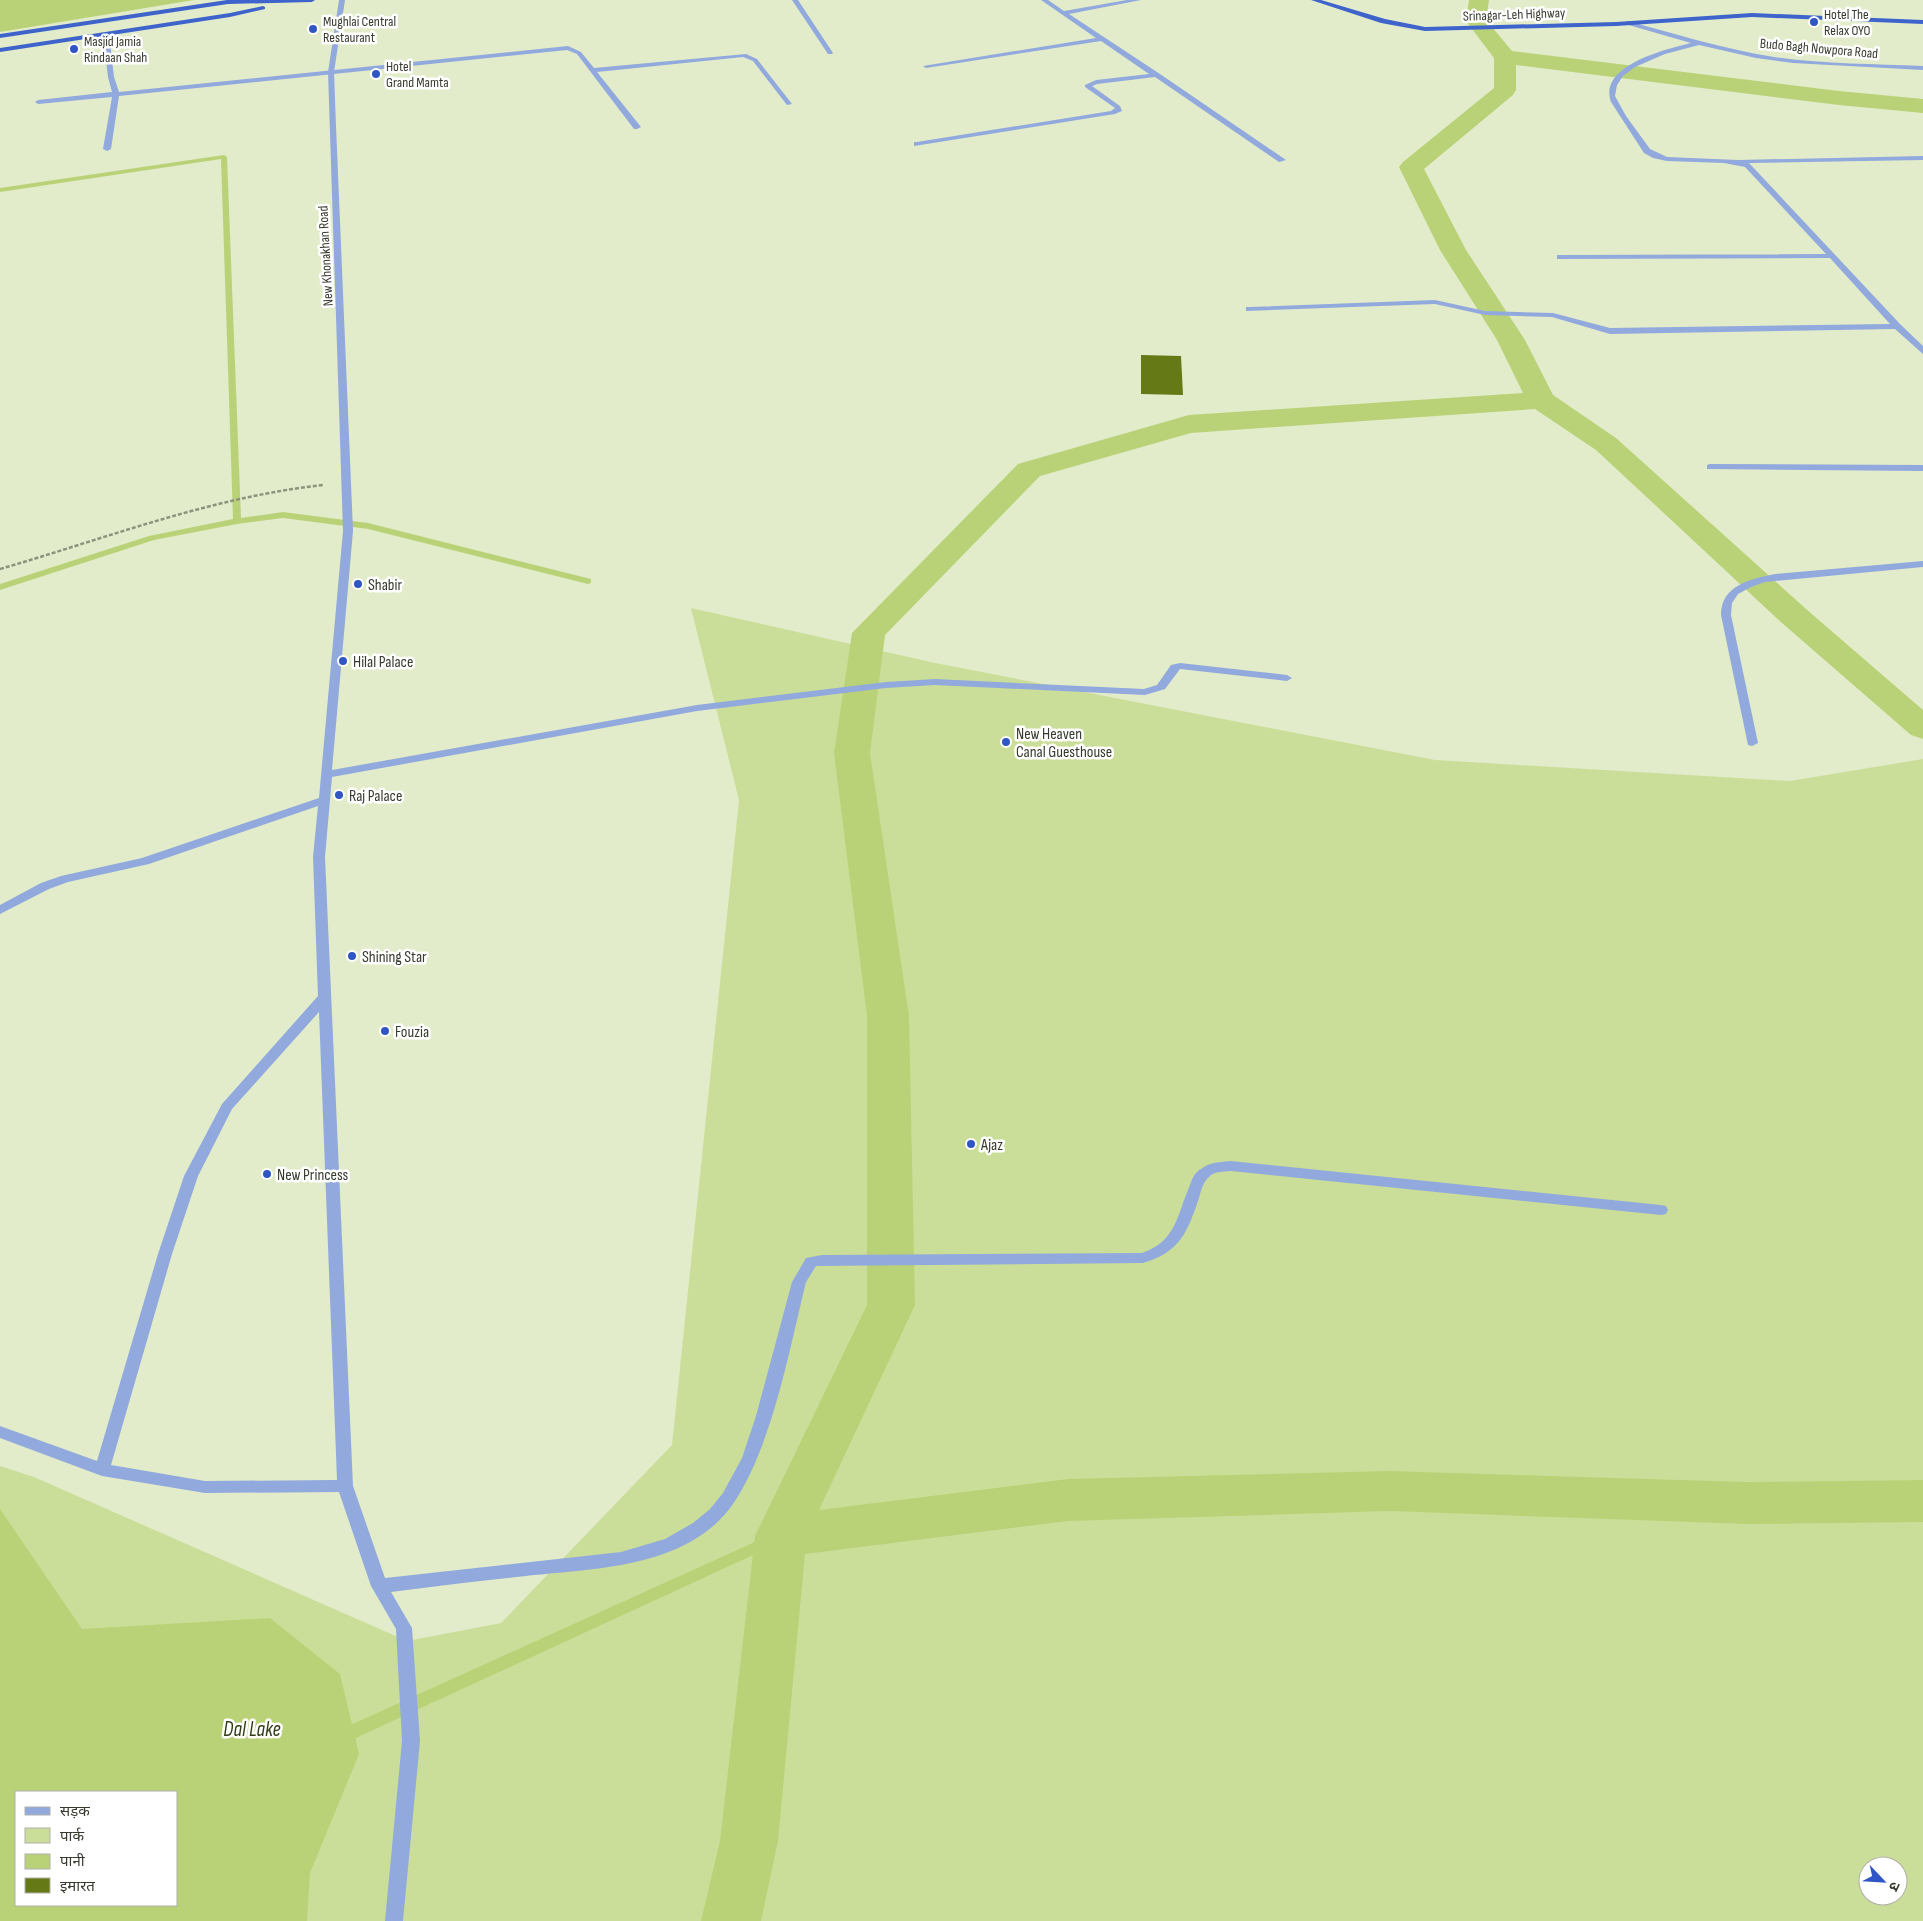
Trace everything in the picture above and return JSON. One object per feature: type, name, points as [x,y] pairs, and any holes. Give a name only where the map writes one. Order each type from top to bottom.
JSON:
[{"type":"highway","points":[[0,36],[228,2],[312,0]]},
{"type":"highway","name":"Srinagar-Leh Highway","points":[[1316,1],[1335,11],[1380,26],[1433,32],[1618,27],[1627,23],[1752,15],[1923,22]]},
{"type":"highway","points":[[0,50],[230,15],[291,2]]},
{"type":"highway","points":[[1540,34],[1618,27],[1647,29],[1771,21],[1923,29]]},
{"type":"highway","points":[[1433,32],[1486,36]]},
{"type":"street","name":"New Khonakhan Road","points":[[342,0],[331,72],[348,531],[325,775],[320,857],[345,1486],[379,1586],[404,1628],[411,1741],[394,1921]]},
{"type":"street","points":[[795,0],[830,53]]},
{"type":"street","points":[[1044,0],[1282,160]]},
{"type":"street","points":[[1063,13],[1138,0]]},
{"type":"street","name":"Budo Bagh Nowpora Road","points":[[1627,23],[1776,59],[1923,68]]},
{"type":"street","points":[[106,34],[111,77],[116,93],[107,149]]},
{"type":"street","points":[[926,66],[1103,39]]},
{"type":"street","points":[[1702,42],[1669,50],[1633,64],[1622,74],[1612,90],[1614,102],[1652,155],[1675,160],[1741,163],[1753,169],[1897,326],[1923,351]]},
{"type":"street","points":[[38,102],[568,48],[579,52],[637,127]]},
{"type":"street","points":[[593,70],[744,55],[755,60],[789,104]]},
{"type":"street","points":[[917,144],[1113,113],[1118,111],[1118,107],[1087,86],[1096,82],[1158,75]]},
{"type":"street","points":[[1729,162],[1923,158]]},
{"type":"street","points":[[1560,257],[1833,256]]},
{"type":"street","points":[[1250,309],[1435,302],[1485,313],[1552,315],[1610,331],[1897,326]]},
{"type":"street","points":[[1710,468],[1923,468]]},
{"type":"street","points":[[1752,743],[1726,615],[1726,603],[1736,590],[1762,579],[1923,564]]},
{"type":"street","points":[[325,775],[697,708],[886,685],[935,682],[1145,692],[1161,687],[1175,667],[1180,666],[1287,678]]},
{"type":"street","points":[[0,910],[45,886],[64,879],[145,860],[323,800]]},
{"type":"street","points":[[102,1470],[165,1254],[191,1176],[227,1107],[325,997]]},
{"type":"street","points":[[379,1586],[621,1559],[660,1548],[698,1529],[722,1506],[741,1475],[757,1442],[799,1282],[811,1262],[822,1260],[1143,1258],[1157,1254],[1169,1247],[1178,1236],[1197,1184],[1204,1173],[1215,1168],[1231,1166],[1661,1210]]},
{"type":"street","points":[[0,1432],[102,1470],[205,1487],[345,1486]]},
{"type":"path","points":[[0,569],[203,506],[289,487],[345,483]]},
{"type":"green space","points":[[691,608],[935,663],[1435,760],[1790,781],[1923,759],[1923,1921],[0,1921],[0,1466],[34,1477],[407,1641],[501,1623],[672,1445],[739,800]]},
{"type":"water","points":[[0,0],[194,0],[0,32]]},
{"type":"water","name":"Dal Lake","points":[[0,1509],[82,1629],[270,1618],[340,1674],[359,1754],[310,1873],[307,1921],[0,1921]]},
{"type":"building","points":[[1141,355],[1181,356],[1183,395],[1141,394]]},
{"type":"waterway","points":[[1479,0],[1476,21],[1505,57]]},
{"type":"waterway","points":[[1505,57],[1839,98],[1923,106]]},
{"type":"waterway","points":[[1505,57],[1505,90],[1411,167],[1453,250],[1511,340],[1541,400]]},
{"type":"waterway","points":[[0,190],[224,157],[237,521]]},
{"type":"waterway","points":[[781,1536],[891,1305],[888,1016],[852,753],[869,633],[1029,470],[1189,424],[1541,400]]},
{"type":"waterway","points":[[1541,400],[1606,444],[1794,616],[1923,728]]},
{"type":"waterway","points":[[237,521],[283,515],[368,526],[588,581]]},
{"type":"waterway","points":[[0,587],[152,538],[237,521]]},
{"type":"waterway","points":[[781,1536],[1068,1500],[1389,1491],[1747,1503],[1923,1501]]},
{"type":"waterway","points":[[341,1737],[781,1536]]},
{"type":"waterway","points":[[731,1921],[749,1841],[781,1536]]},
{"type":"place","name":"Hotel The Relax OYO","points":[[1814,22]]},
{"type":"place","name":"Mughlai Central Restaurant","points":[[313,29]]},
{"type":"place","name":"Masjid Jamia Rindaan Shah","points":[[74,49]]},
{"type":"place","name":"Hotel Grand Mamta","points":[[376,74]]},
{"type":"place","name":"Shabir","points":[[358,584]]},
{"type":"place","name":"Hilal Palace","points":[[343,661]]},
{"type":"place","name":"New Heaven Canal Guesthouse","points":[[1006,742]]},
{"type":"place","name":"Raj Palace","points":[[339,795]]},
{"type":"place","name":"Shining Star","points":[[352,956]]},
{"type":"place","name":"Fouzia","points":[[385,1031]]},
{"type":"place","name":"Ajaz","points":[[971,1144]]},
{"type":"place","name":"New Princess","points":[[267,1174]]}]
